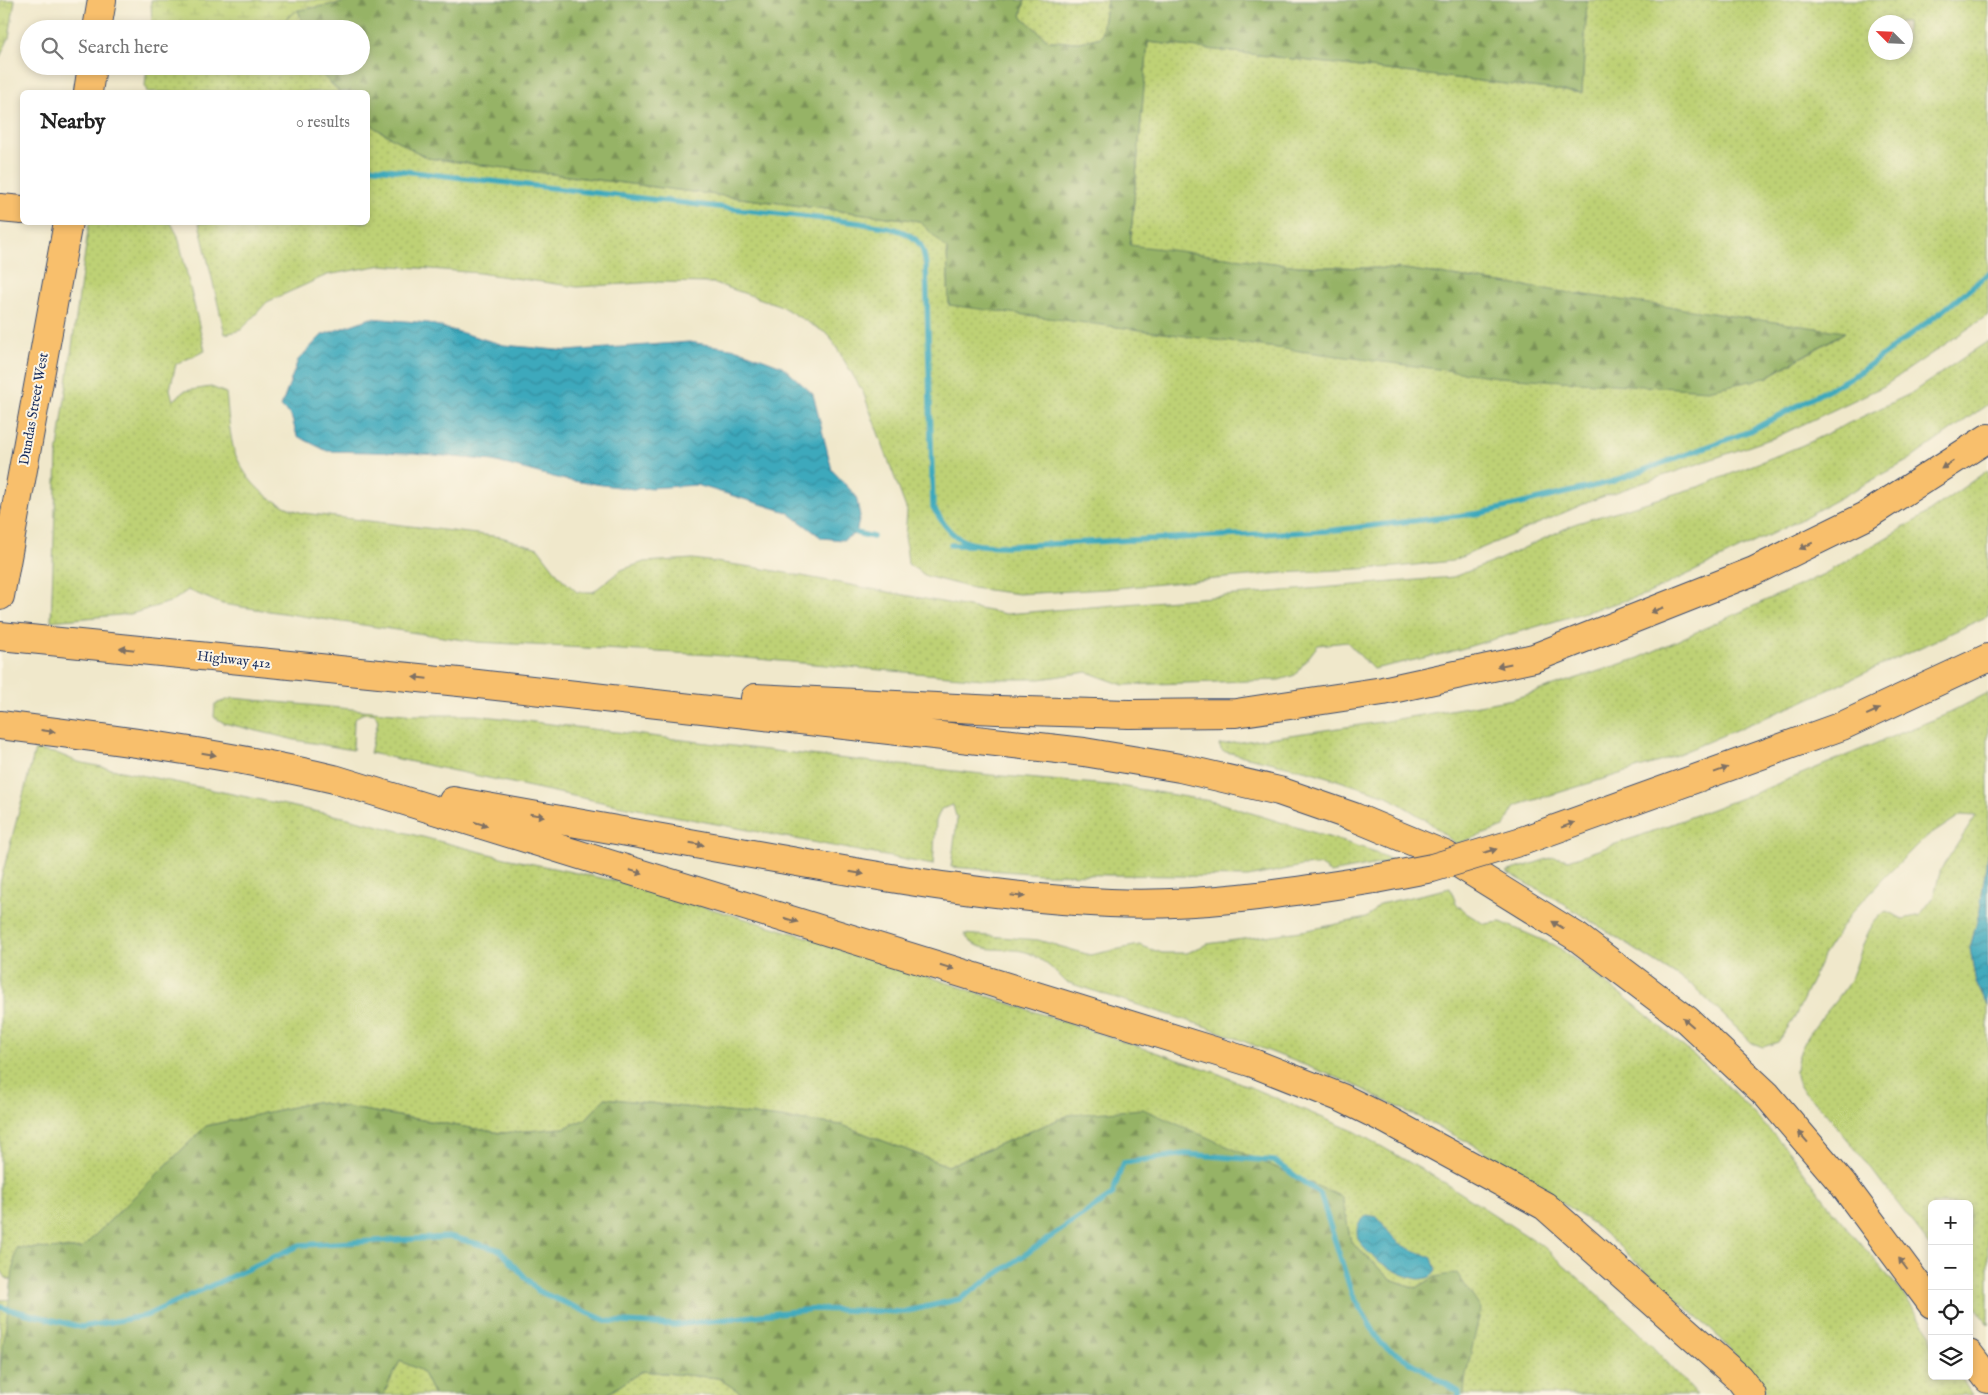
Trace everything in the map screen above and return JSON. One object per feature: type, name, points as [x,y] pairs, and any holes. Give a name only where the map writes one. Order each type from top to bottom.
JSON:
[{"type":"main road","points":[[99,20],[102,0]]},
{"type":"main road","points":[[88,90],[91,75]]},
{"type":"main road","points":[[0,208],[20,210]]},
{"type":"main road","name":"Dundas Street West","points":[[0,596],[67,225]]},
{"type":"main road","points":[[469,683],[997,710],[1129,714],[1236,713],[1383,691],[1534,658],[1754,571],[1866,516],[1988,438]]},
{"type":"main road","name":"Highway 412","points":[[0,636],[469,683]]},
{"type":"main road","points":[[334,780],[876,876],[1016,896],[1110,903],[1194,903],[1252,898],[1375,879],[1432,868],[1522,842],[1842,726],[1988,658]]},
{"type":"main road","points":[[469,683],[1084,752],[1180,768],[1279,791],[1354,817],[1445,855],[1577,937],[1687,1020],[1773,1102],[1842,1183],[1928,1299]]},
{"type":"main road","points":[[0,725],[155,744],[281,767],[334,780],[1172,1036],[1253,1063],[1342,1098],[1387,1120],[1546,1206],[1739,1378],[1752,1395]]},
{"type":"main road","points":[[1973,1359],[1988,1379]]},
{"type":"green space","points":[[0,0],[15,0],[9,38],[0,57]]},
{"type":"green space","points":[[151,0],[358,0],[298,10],[284,20],[152,20]]},
{"type":"green space","points":[[358,0],[1025,0],[1021,16],[1049,41],[1079,42],[1101,37],[1107,0],[1587,0],[1582,93],[1148,42],[1130,245],[1298,266],[1404,269],[1845,332],[1765,378],[1708,390],[1498,377],[949,305],[947,249],[919,221],[427,158],[375,128],[370,122],[370,90],[338,90],[323,76],[370,75],[370,20],[302,20],[298,10]]},
{"type":"green space","points":[[1025,0],[1107,0],[1101,37],[1079,42],[1049,41],[1021,16]]},
{"type":"green space","points":[[1587,0],[1988,0],[1988,315],[1884,386],[1776,437],[1593,500],[1452,561],[1396,567],[1281,573],[1106,589],[1019,594],[972,588],[926,576],[908,564],[905,536],[907,511],[863,392],[829,335],[779,305],[714,283],[657,282],[577,287],[479,273],[382,265],[327,275],[267,302],[241,330],[225,334],[199,225],[370,225],[370,122],[375,128],[427,158],[919,221],[947,249],[949,305],[1766,378],[1844,333],[1404,269],[1298,266],[1130,246],[1148,42],[1582,93]]},
{"type":"green space","points":[[298,10],[302,20],[284,20]]},
{"type":"green space","points":[[146,75],[323,75],[338,90],[146,90]]},
{"type":"green space","points":[[89,225],[172,225],[178,236],[205,351],[176,364],[170,389],[173,401],[184,391],[211,387],[226,393],[231,436],[237,458],[249,478],[263,493],[281,504],[303,513],[501,537],[538,548],[560,577],[577,592],[593,592],[621,570],[644,562],[693,559],[759,568],[1006,614],[1453,577],[1496,561],[1577,523],[1701,486],[1803,445],[1910,394],[1988,341],[1988,404],[1909,460],[1794,523],[1647,594],[1447,653],[1373,669],[1347,642],[1318,645],[1295,675],[1279,680],[1123,685],[1087,672],[1040,679],[983,679],[712,655],[477,642],[222,604],[188,590],[173,601],[131,614],[51,621],[57,456]]},
{"type":"green space","points":[[1988,470],[1988,616],[1802,702],[1662,761],[1515,806],[1504,827],[1456,844],[1426,820],[1387,796],[1312,772],[1222,751],[1219,745],[1381,722],[1513,699],[1639,658],[1824,574],[1920,518]]},
{"type":"green space","points":[[1988,693],[1988,848],[1980,910],[1970,948],[1976,983],[1988,1005],[1988,1324],[1973,1304],[1973,1200],[1928,1200],[1928,1243],[1826,1113],[1806,1095],[1799,1084],[1796,1071],[1798,1058],[1809,1034],[1850,980],[1872,925],[1886,911],[1903,919],[1920,915],[1933,898],[1941,869],[1976,816],[1961,815],[1921,841],[1850,914],[1823,956],[1795,1017],[1778,1042],[1763,1047],[1752,1043],[1693,986],[1554,898],[1506,872],[1554,857],[1569,860],[1648,833],[1760,791],[1945,715]]},
{"type":"green space","points":[[233,698],[415,715],[476,715],[991,775],[1120,786],[1216,802],[1373,851],[1394,861],[1331,873],[1319,865],[1302,866],[1248,877],[1041,874],[951,867],[957,820],[953,805],[941,809],[936,821],[933,865],[611,804],[370,753],[378,721],[375,714],[363,714],[354,720],[353,750],[295,740],[224,723],[214,717],[215,704]]},
{"type":"green space","points":[[35,750],[59,754],[78,762],[348,818],[505,858],[620,882],[834,945],[1212,1071],[1356,1132],[1447,1184],[1544,1247],[1637,1330],[1697,1395],[1464,1395],[1465,1379],[1435,1277],[1416,1288],[1390,1279],[1351,1242],[1342,1197],[1069,1115],[948,1166],[842,1125],[605,1098],[586,1119],[564,1128],[501,1133],[315,1102],[206,1126],[81,1249],[17,1248],[13,1281],[6,1278],[0,1269],[0,883]]},
{"type":"green space","points":[[1450,888],[1456,903],[1466,913],[1484,924],[1501,922],[1558,947],[1635,1005],[1720,1078],[1788,1150],[1832,1210],[1901,1291],[1928,1329],[1928,1380],[1963,1380],[1972,1395],[1769,1395],[1722,1340],[1598,1227],[1476,1146],[1348,1082],[1207,1027],[1066,982],[1044,962],[1029,953],[977,946],[964,934],[1038,940],[1090,955],[1139,945],[1162,953],[1187,953],[1207,944],[1308,930],[1366,918],[1380,904]]},
{"type":"green space","points":[[605,1098],[842,1125],[948,1166],[1069,1115],[1143,1109],[1342,1197],[1351,1242],[1390,1279],[1416,1288],[1435,1277],[1457,1273],[1481,1309],[1465,1379],[1464,1395],[744,1395],[718,1378],[642,1371],[606,1395],[434,1395],[422,1371],[400,1361],[383,1395],[0,1395],[0,1370],[16,1248],[81,1249],[206,1126],[315,1102],[501,1133],[564,1128],[586,1119]]},
{"type":"green space","points":[[11,1299],[0,1370],[0,1300]]},
{"type":"green space","points":[[400,1361],[422,1371],[434,1395],[383,1395]]},
{"type":"green space","points":[[642,1371],[718,1378],[744,1395],[606,1395]]},
{"type":"water","points":[[371,318],[428,323],[504,345],[567,351],[689,342],[737,349],[782,366],[813,394],[832,470],[856,496],[860,516],[856,533],[843,540],[822,538],[787,512],[697,485],[633,489],[565,480],[493,461],[414,453],[327,451],[297,436],[291,416],[281,407],[298,360],[322,335]]},
{"type":"water","points":[[1988,848],[1988,1005],[1976,983],[1970,948],[1980,910]]},
{"type":"water","points":[[1367,1215],[1378,1217],[1391,1235],[1401,1244],[1432,1258],[1436,1270],[1430,1277],[1419,1279],[1400,1273],[1377,1260],[1367,1251],[1360,1242],[1357,1233],[1360,1223]]},
{"type":"waterway","points":[[370,167],[860,223],[894,229],[909,235],[921,246],[926,265],[933,507],[948,529],[962,540],[991,546],[1326,531],[1482,513],[1611,482],[1750,431],[1857,374],[1944,310],[1988,274]]},
{"type":"waterway","points":[[856,533],[873,537]]},
{"type":"waterway","points":[[951,545],[971,545]]},
{"type":"waterway","points":[[0,1307],[81,1327],[145,1316],[300,1245],[452,1237],[500,1250],[538,1291],[607,1321],[675,1325],[814,1309],[903,1312],[960,1299],[1112,1195],[1123,1163],[1185,1154],[1275,1161],[1320,1194],[1352,1294],[1381,1344],[1459,1392],[1459,1395]]}]
